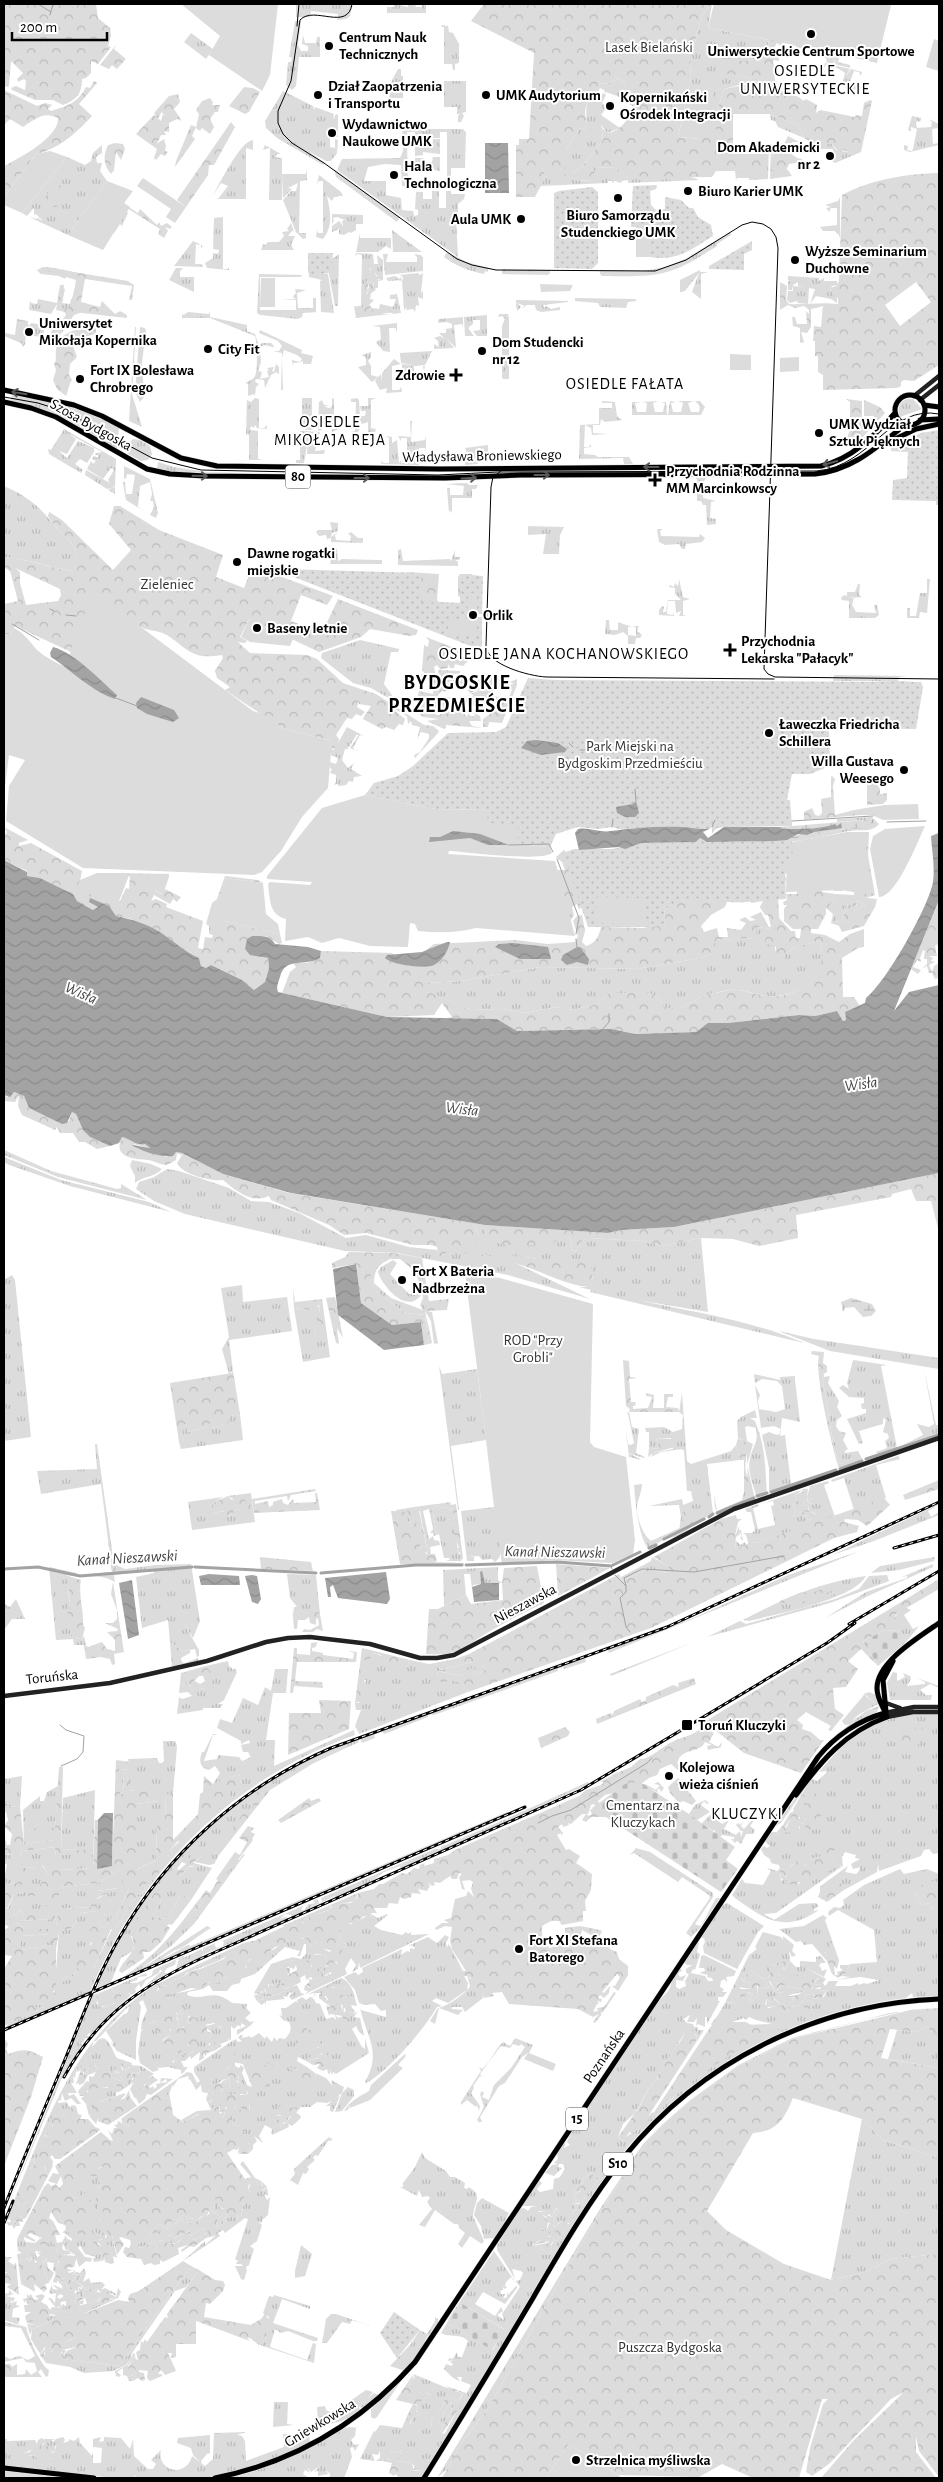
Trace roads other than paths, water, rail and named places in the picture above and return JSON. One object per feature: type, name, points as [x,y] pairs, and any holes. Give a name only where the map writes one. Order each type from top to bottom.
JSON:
[{"type":"main road","points":[[920,420],[924,415],[924,406],[914,396],[939,376]]},
{"type":"main road","points":[[920,400],[939,385]]},
{"type":"main road","name":"Szosa Bydgoska","points":[[4,390],[74,405],[140,436]]},
{"type":"main road","name":"80","points":[[895,413],[899,400],[908,396],[914,396]]},
{"type":"main road","name":"Szosa Bydgoska","points":[[4,402],[31,408],[56,418],[137,464]]},
{"type":"main road","points":[[924,406],[939,407]]},
{"type":"main road","points":[[895,413],[898,420],[906,424]]},
{"type":"main road","name":"Władysława Broniewskiego","points":[[140,436],[181,458],[225,467],[446,470],[821,466],[836,462],[855,451],[895,413]]},
{"type":"main road","name":"80","points":[[882,445],[906,424],[914,424],[920,420],[939,420]]},
{"type":"main road","points":[[882,445],[916,429],[939,424]]},
{"type":"main road","name":"Władysława Broniewskiego","points":[[137,464],[163,473],[204,476],[451,478],[519,475],[770,474],[830,472],[855,463],[882,445]]},
{"type":"main road","name":"Nieszawska","points":[[102,1684],[207,1661],[281,1638],[326,1638],[379,1645],[420,1658],[438,1658],[454,1655],[734,1509],[939,1438]]},
{"type":"main road","points":[[886,1715],[877,1688],[878,1677],[884,1666],[939,1623]]},
{"type":"main road","name":"Toruńska","points":[[4,1696],[102,1684]]},
{"type":"main road","points":[[883,1704],[907,1708],[939,1707]]},
{"type":"main road","points":[[874,1717],[883,1704]]},
{"type":"main road","points":[[886,1715],[907,1708]]},
{"type":"main road","points":[[886,1715],[939,1712]]},
{"type":"main road","name":"Poznańska","points":[[419,2357],[826,1748],[852,1727],[874,1717],[886,1715]]},
{"type":"main road","name":"Poznańska","points":[[777,1819],[837,1745],[886,1715]]},
{"type":"main road","name":"S10","points":[[424,2478],[592,2201],[625,2155],[667,2111],[726,2065],[782,2035],[819,2021],[863,2009],[939,1999]]},
{"type":"main road","name":"Gniewkowska","points":[[216,2478],[278,2461],[323,2439],[374,2403],[419,2357]]},
{"type":"main road","points":[[4,2468],[94,2478]]},
{"type":"water","points":[[485,143],[508,143],[509,193],[485,193]]},
{"type":"water","points":[[53,647],[70,655],[87,668],[117,695],[115,699],[89,686],[51,657],[50,653]]},
{"type":"water","points":[[141,697],[174,710],[179,718],[173,722],[147,714],[137,708],[136,703]]},
{"type":"water","points":[[536,740],[558,743],[567,749],[565,752],[541,755],[521,748],[527,741]]},
{"type":"water","points":[[636,801],[639,813],[635,817],[625,817],[617,813],[616,807],[633,804]]},
{"type":"water","points":[[841,823],[842,828],[814,832],[807,835],[798,834],[787,840],[707,842],[700,838],[696,842],[641,843],[625,849],[619,847],[579,850],[575,833],[578,829],[607,831],[654,827],[711,828],[703,832],[708,838],[724,827],[801,829],[835,824],[837,826]]},
{"type":"water","points":[[453,831],[480,834],[509,845],[488,845],[470,838],[429,842],[430,837],[440,837]]},
{"type":"water","name":"Wisła","points":[[939,833],[939,900],[894,1011],[909,992],[939,985],[939,1173],[674,1227],[621,1230],[608,1233],[485,1225],[291,1193],[223,1174],[182,1153],[176,1152],[173,1156],[169,1156],[146,1152],[132,1145],[150,1148],[145,1144],[139,1144],[122,1137],[119,1143],[110,1146],[90,1137],[83,1130],[76,1114],[72,1112],[67,1123],[62,1124],[29,1108],[24,1096],[14,1092],[10,1097],[4,1095],[4,860],[27,872],[27,876],[40,878],[73,894],[77,901],[93,910],[98,907],[89,902],[90,898],[109,906],[116,916],[139,922],[155,929],[199,958],[201,966],[206,968],[211,965],[242,980],[254,990],[265,982],[269,968],[268,958],[250,955],[245,949],[247,939],[252,936],[262,936],[271,939],[275,944],[308,947],[321,951],[320,958],[314,961],[286,966],[277,987],[278,992],[387,1017],[497,1019],[517,1031],[612,1029],[635,1034],[696,1032],[708,1023],[728,1023],[799,1015],[815,1016],[837,1011],[843,1021],[846,1020],[845,1012],[865,1003],[866,998],[884,977],[906,943],[924,908],[933,882],[934,865],[931,836]]},
{"type":"water","points":[[450,942],[445,955],[434,965],[417,966],[394,963],[385,958],[387,955],[422,952]]},
{"type":"water","points":[[513,943],[548,947],[551,959],[520,959],[495,947],[499,944]]},
{"type":"water","points":[[580,947],[589,959],[588,965],[577,962],[567,965],[561,960],[563,955]]},
{"type":"water","points":[[356,1264],[361,1303],[392,1325],[421,1322],[424,1345],[384,1350],[338,1315],[333,1269]]},
{"type":"water","points":[[482,1571],[485,1583],[499,1583],[499,1600],[474,1602],[472,1587],[481,1584],[480,1572]]},
{"type":"water","points":[[386,1572],[390,1599],[387,1604],[338,1598],[333,1585],[330,1587],[331,1597],[328,1597],[325,1578]]},
{"type":"water","points":[[209,1574],[239,1576],[240,1585],[201,1585],[199,1576]]},
{"type":"water","points":[[245,1576],[257,1576],[261,1599],[258,1604],[252,1602]]},
{"type":"water","points":[[132,1580],[139,1635],[128,1639],[119,1583]]},
{"type":"water","points":[[104,1813],[113,1813],[112,1866],[97,1869],[98,1820]]},
{"type":"waterway","points":[[38,4],[51,12]]},
{"type":"waterway","points":[[50,15],[53,4]]},
{"type":"waterway","points":[[50,609],[54,611]]},
{"type":"waterway","points":[[66,615],[76,616]]},
{"type":"waterway","points":[[12,624],[39,640]]},
{"type":"waterway","points":[[116,698],[137,706]]},
{"type":"waterway","points":[[569,743],[573,747]]},
{"type":"waterway","points":[[580,750],[587,750]]},
{"type":"waterway","points":[[635,789],[636,801]]},
{"type":"waterway","points":[[792,821],[873,816]]},
{"type":"waterway","points":[[612,827],[613,819]]},
{"type":"waterway","points":[[712,827],[715,820]]},
{"type":"waterway","points":[[887,822],[926,821]]},
{"type":"waterway","points":[[509,845],[549,844],[553,852]]},
{"type":"waterway","points":[[557,859],[579,918],[576,934]]},
{"type":"waterway","points":[[576,939],[577,947]]},
{"type":"waterway","points":[[602,1030],[609,1022],[609,1014]]},
{"type":"waterway","name":"Kanał Nieszawski","points":[[866,1459],[939,1435]]},
{"type":"waterway","name":"Kanał Nieszawski","points":[[840,1469],[862,1461]]},
{"type":"waterway","name":"Kanał Nieszawski","points":[[771,1492],[836,1470]]},
{"type":"waterway","name":"Kanał Nieszawski","points":[[757,1496],[767,1493]]},
{"type":"waterway","name":"Kanał Nieszawski","points":[[717,1513],[754,1498]]},
{"type":"waterway","name":"Kanał Nieszawski","points":[[709,1517],[713,1514]]},
{"type":"waterway","name":"Kanał Nieszawski","points":[[664,1539],[704,1519]]},
{"type":"waterway","name":"Kanał Nieszawski","points":[[649,1548],[656,1545]]},
{"type":"waterway","name":"Kanał Nieszawski","points":[[466,1565],[557,1562],[611,1566],[640,1552]]},
{"type":"waterway","points":[[626,1586],[624,1578],[642,1569],[694,1572],[784,1556]]},
{"type":"waterway","name":"Kanał Nieszawski","points":[[321,1573],[416,1565],[462,1565]]},
{"type":"waterway","name":"Kanał Nieszawski","points":[[4,1569],[38,1567],[80,1576],[192,1567]]},
{"type":"waterway","name":"Kanał Nieszawski","points":[[195,1567],[316,1573]]},
{"type":"waterway","points":[[615,1575],[626,1586],[626,1592],[620,1598],[626,1627],[630,1632]]},
{"type":"waterway","points":[[60,1725],[66,1730],[84,1736],[83,1752],[77,1759],[61,1766]]},
{"type":"waterway","points":[[538,1823],[571,1810],[647,1763],[652,1758]]},
{"type":"tram line","points":[[297,26],[299,4]]},
{"type":"tram line","points":[[352,4],[349,12],[344,16],[313,15],[306,16],[300,20],[291,81],[278,111],[278,123],[283,134],[292,143],[324,163],[457,259],[472,265],[496,270],[655,271],[686,260],[742,225],[752,222],[763,224],[771,229],[776,237],[778,248],[764,669],[768,674],[775,677],[939,679]]},
{"type":"tram line","points":[[4,397],[38,403],[66,412],[152,458],[201,470],[438,475],[498,472],[817,471],[836,467],[852,459],[893,426],[907,418],[922,413],[939,414]]},
{"type":"tram line","points":[[501,471],[493,477],[491,487],[486,646],[488,653],[493,659],[520,672],[546,677],[774,679]]},
{"type":"railway","points":[[4,2208],[90,1998],[118,1940],[137,1909],[159,1879],[209,1826],[237,1803],[266,1782],[331,1748],[667,1627],[939,1502]]},
{"type":"railway","points":[[894,1548],[939,1535]]},
{"type":"railway","points":[[849,1624],[939,1571]]},
{"type":"railway","points":[[64,2077],[93,2035],[109,2018],[126,2002],[166,1976],[211,1954],[581,1790],[827,1643],[855,1623]]},
{"type":"railway","points":[[4,2030],[525,1807]]},
{"type":"railway","points":[[4,2223],[13,2201]]},
{"type":"place","name":"Uniwersyteckie Centrum Sportowe","points":[[811,34]]},
{"type":"place","name":"Centrum Nauk Technicznych","points":[[329,46]]},
{"type":"place","name":"Dział Zaopatrzenia i Transportu","points":[[318,95]]},
{"type":"place","name":"UMK Audytorium","points":[[486,95]]},
{"type":"place","name":"Kopernikański Ośrodek Integracji","points":[[610,106]]},
{"type":"place","name":"Wydawnictwo Naukowe UMK","points":[[332,133]]},
{"type":"place","name":"Dom Akademicki nr 2","points":[[830,156]]},
{"type":"place","name":"Hala Technologiczna","points":[[394,175]]},
{"type":"place","name":"Biuro Karier UMK","points":[[688,191]]},
{"type":"place","name":"Biuro Samorządu Studenckiego UMK","points":[[618,198]]},
{"type":"place","name":"Aula UMK","points":[[521,219]]},
{"type":"place","name":"Wyższe Seminarium Duchowne","points":[[795,260]]},
{"type":"place","name":"Uniwersytet Mikołaja Kopernika","points":[[29,332]]},
{"type":"place","name":"City Fit","points":[[208,349]]},
{"type":"place","name":"Dom Studencki nr 12","points":[[482,351]]},
{"type":"place","name":"Zdrowie","points":[[456,375]]},
{"type":"place","name":"Fort IX Bolesława Chrobrego","points":[[80,379]]},
{"type":"place","name":"UMK Wydział Sztuk Pięknych","points":[[819,433]]},
{"type":"place","name":"Przychodnia Rodzinna MM Marcinkowscy","points":[[655,480]]},
{"type":"place","name":"Dawne rogatki miejskie","points":[[237,562]]},
{"type":"place","name":"Orlik","points":[[473,615]]},
{"type":"place","name":"Baseny letnie","points":[[257,628]]},
{"type":"place","name":"Przychodnia Lekarska \"Pałacyk\"","points":[[730,650]]},
{"type":"place","name":"Ławeczka Friedricha Schillera","points":[[769,733]]},
{"type":"place","name":"Willa Gustava Weesego","points":[[904,770]]},
{"type":"place","name":"Fort X Bateria Nadbrzeżna","points":[[402,1280]]},
{"type":"place","name":"Toruń Kluczyki","points":[[687,1725]]},
{"type":"place","name":"Kolejowa wieża ciśnień","points":[[669,1776]]},
{"type":"place","name":"Fort XI Stefana Batorego","points":[[519,1949]]},
{"type":"place","name":"Strzelnica myśliwska","points":[[576,2460]]},
{"type":"district","name":"OSIEDLE UNIWERSYTECKIE","points":[[805,80]]},
{"type":"district","name":"OSIEDLE FAŁATA","points":[[625,384]]},
{"type":"district","name":"OSIEDLE MIKOŁAJA REJA","points":[[330,431]]},
{"type":"district","name":"OSIEDLE JANA KOCHANOWSKIEGO","points":[[564,654]]},
{"type":"district","name":"BYDGOSKIE PRZEDMIEŚCIE","points":[[457,694]]},
{"type":"district","name":"KLUCZYKI","points":[[747,1814]]},
{"type":"park label","name":"Lasek Bielański","points":[[649,47]]},
{"type":"park label","name":"Zieleniec","points":[[167,584]]},
{"type":"park label","name":"Park Miejski na Bydgoskim Przedmieściu","points":[[630,754]]},
{"type":"park label","name":"ROD \"Przy Grobli\"","points":[[533,1348]]},
{"type":"park label","name":"Cmentarz na Kluczykach","points":[[643,1814]]},
{"type":"park label","name":"Puszcza Bydgoska","points":[[670,2347]]}]
